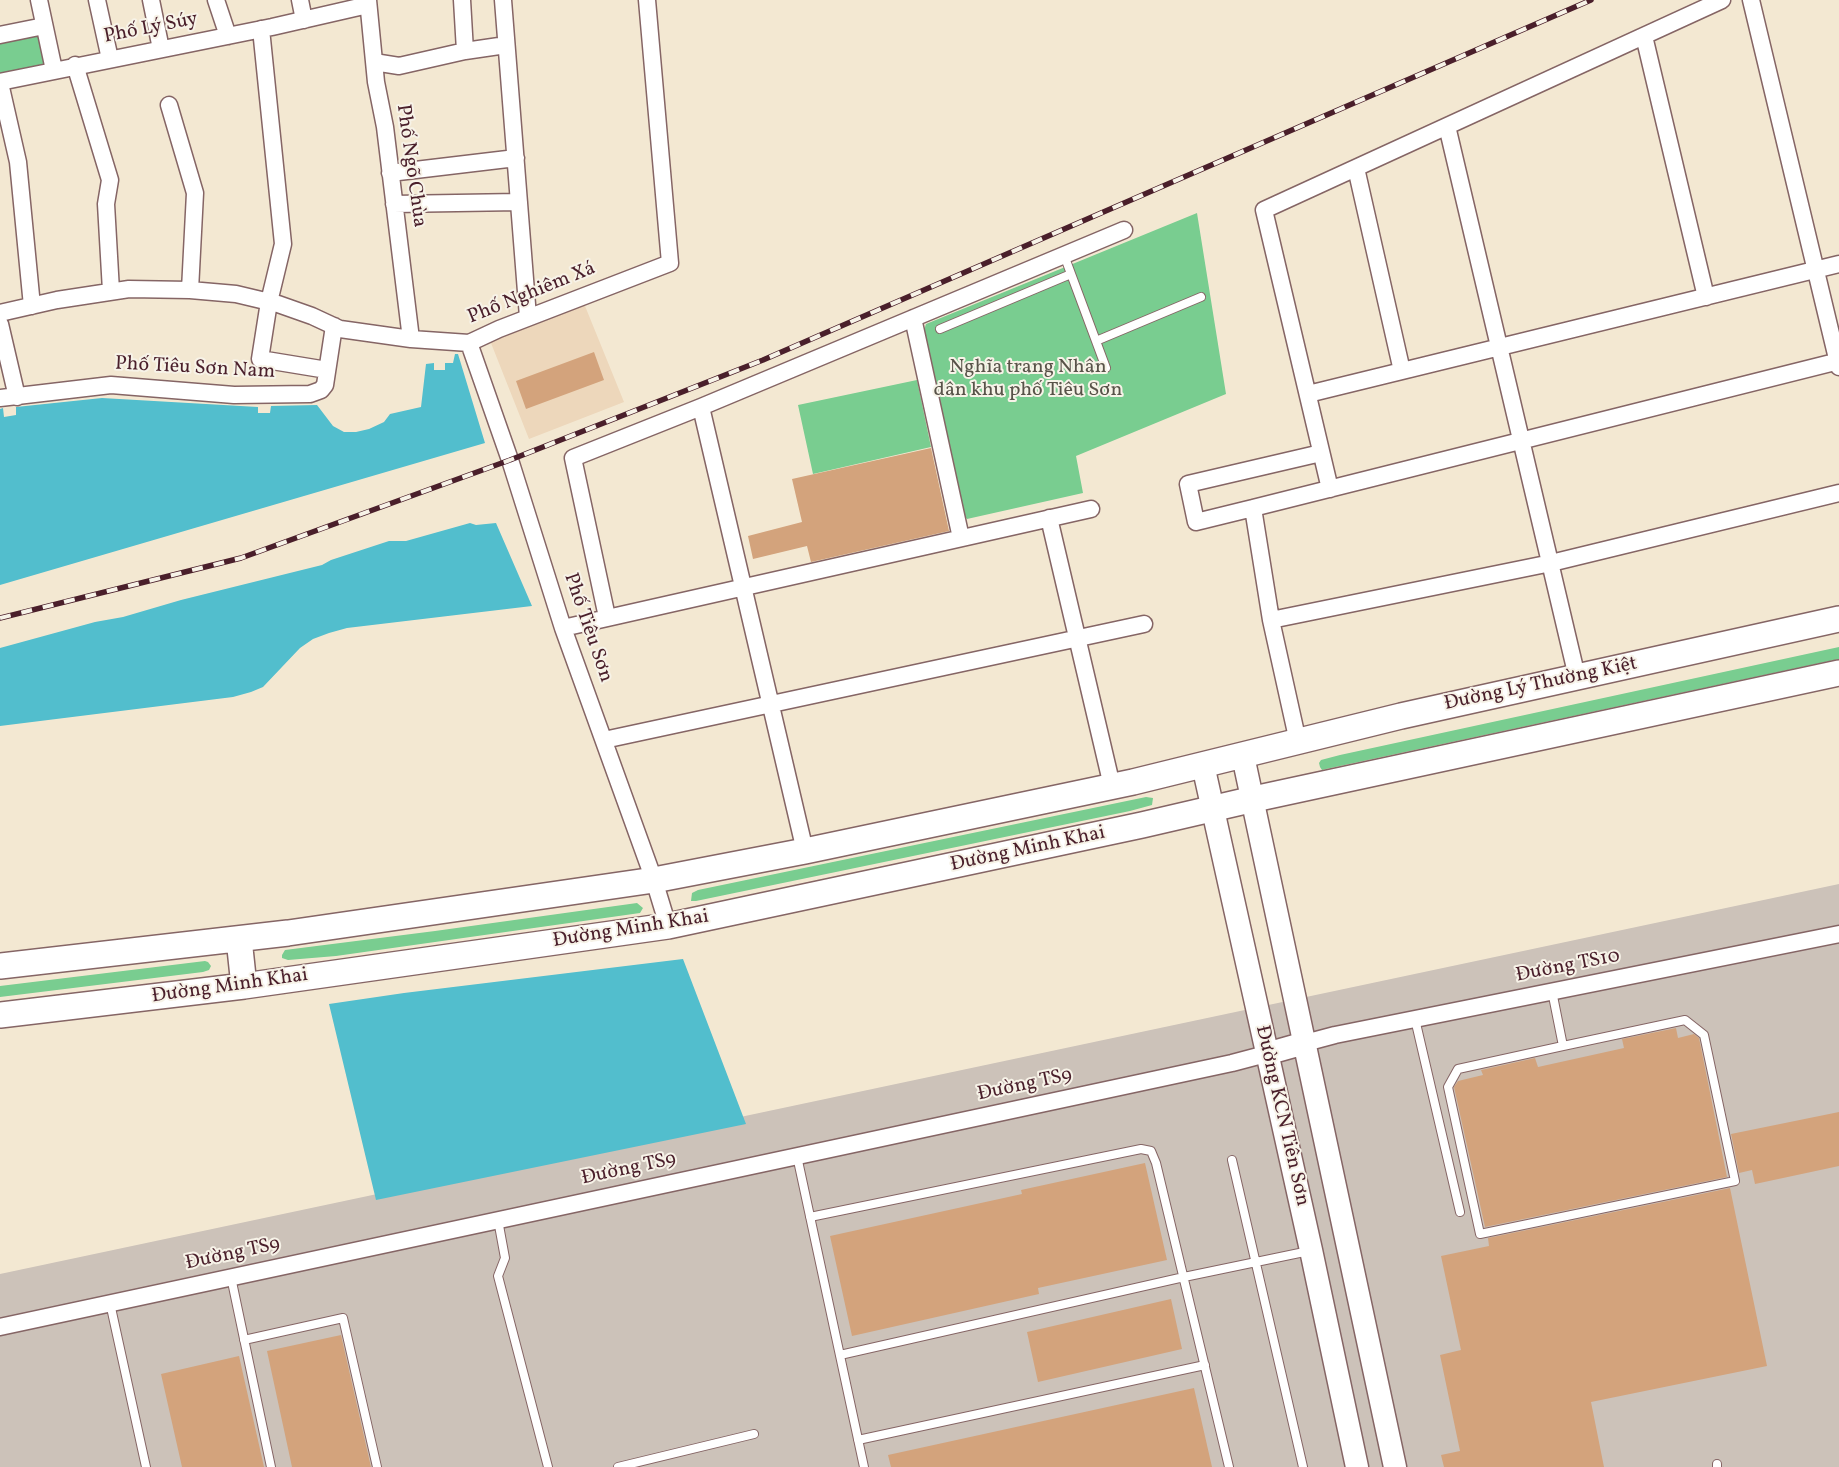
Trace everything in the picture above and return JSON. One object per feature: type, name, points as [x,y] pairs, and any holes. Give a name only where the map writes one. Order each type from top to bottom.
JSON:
[{"type":"main road","name":"Đường Lý Thường Kiệt","points":[[1243,756],[1401,716],[1839,619]]},
{"type":"main road","points":[[1254,799],[1839,673]]},
{"type":"main road","points":[[0,966],[239,939],[623,886],[805,851],[1112,786],[1243,756]]},
{"type":"main road","name":"Đường KCN Tiên Sơn","points":[[1243,756],[1254,799],[1395,1467]]},
{"type":"main road","name":"Đường KCN Tiên Sơn","points":[[1202,765],[1311,1250],[1357,1467]]},
{"type":"main road","name":"Đường Minh Khai","points":[[0,1015],[244,986],[668,926],[1212,810],[1254,799]]},
{"type":"main road","points":[[239,939],[244,986]]},
{"type":"main road","points":[[1266,1054],[1305,1043]]},
{"type":"street","points":[[38,0],[54,70]]},
{"type":"street","points":[[96,0],[110,59]]},
{"type":"street","points":[[151,0],[161,49]]},
{"type":"street","points":[[216,0],[228,36]]},
{"type":"street","points":[[300,0],[304,20]]},
{"type":"street","points":[[462,0],[465,51]]},
{"type":"street","points":[[502,0],[528,317]]},
{"type":"street","name":"Phố Nghiêm Xá","points":[[0,313],[57,300],[111,291],[129,289],[190,290],[236,294],[269,302],[312,316],[340,328],[410,339],[469,343],[528,317],[670,263],[647,0]]},
{"type":"street","points":[[1330,489],[1264,210],[1722,0]]},
{"type":"street","points":[[1321,453],[1188,484],[1196,522],[1839,363],[1751,0]]},
{"type":"street","name":"Phố Lý Súy","points":[[0,82],[75,65],[304,20],[368,2]]},
{"type":"street","name":"Phố Ngõ Chùa","points":[[368,2],[376,82],[385,127],[410,339]]},
{"type":"street","points":[[0,35],[44,26]]},
{"type":"street","points":[[261,29],[283,244],[269,302],[260,359],[327,370]]},
{"type":"street","points":[[1644,36],[1706,297]]},
{"type":"street","points":[[374,62],[399,66],[465,51],[506,45]]},
{"type":"street","points":[[75,65],[110,180],[106,204],[111,291]]},
{"type":"street","points":[[0,82],[18,162],[32,306]]},
{"type":"street","points":[[169,105],[195,193],[190,290]]},
{"type":"street","points":[[1447,126],[1577,677]]},
{"type":"street","points":[[390,172],[516,158]]},
{"type":"street","points":[[1356,168],[1402,371]]},
{"type":"street","points":[[394,204],[519,202]]},
{"type":"street","points":[[607,617],[574,458],[701,407],[1124,230]]},
{"type":"street","points":[[1308,394],[1839,264]]},
{"type":"street","points":[[913,318],[961,538]]},
{"type":"street","points":[[0,324],[17,397]]},
{"type":"street","name":"Phố Tiêu Sơn Nam","points":[[0,398],[111,385],[234,395],[304,395],[323,389],[334,326]]},
{"type":"street","name":"Phố Tiêu Sơn","points":[[469,343],[510,460],[563,628],[654,880],[668,926]]},
{"type":"street","points":[[701,407],[805,851]]},
{"type":"street","points":[[1271,620],[1551,563],[1839,493]]},
{"type":"street","points":[[1253,508],[1271,620],[1298,742]]},
{"type":"street","points":[[563,628],[1091,509]]},
{"type":"street","points":[[1049,518],[1112,786]]},
{"type":"street","points":[[604,740],[1144,624]]},
{"type":"street","name":"Đường TS10","points":[[1305,1043],[1335,1035],[1839,934]]},
{"type":"street","name":"Đường TS9","points":[[0,1327],[1232,1064],[1266,1054]]},
{"type":"lane","points":[[1064,255],[1106,368]]},
{"type":"lane","points":[[940,329],[1071,274]]},
{"type":"lane","points":[[1096,341],[1201,297]]},
{"type":"lane","points":[[1552,991],[1563,1046]]},
{"type":"lane","points":[[1416,1019],[1460,1212]]},
{"type":"lane","points":[[1685,1020],[1704,1036],[1735,1181],[1480,1234],[1448,1086],[1458,1069],[1563,1046],[1685,1020]]},
{"type":"lane","points":[[810,1217],[1146,1149],[1154,1155],[1229,1467]]},
{"type":"lane","points":[[797,1156],[864,1467]]},
{"type":"lane","points":[[1232,1160],[1303,1467]]},
{"type":"lane","points":[[498,1220],[505,1258],[498,1276],[548,1467]]},
{"type":"lane","points":[[840,1355],[1311,1250]]},
{"type":"lane","points":[[231,1277],[270,1467]]},
{"type":"lane","points":[[110,1304],[146,1467]]},
{"type":"lane","points":[[244,1340],[343,1318],[377,1467]]},
{"type":"lane","points":[[858,1440],[1205,1365]]},
{"type":"lane","points":[[618,1467],[754,1434]]},
{"type":"shaded area","points":[[583,301],[624,402],[529,439],[489,338]]},
{"type":"shaded area","points":[[1839,884],[1839,1467],[0,1467],[0,1274]]},
{"type":"green space","points":[[43,30],[49,67],[0,77],[0,38]]},
{"type":"green space","name":"Nghĩa trang Nhân dân khu phố Tiêu Sơn","points":[[1197,213],[1226,394],[1076,456],[1083,493],[967,519],[962,513],[924,330],[926,324]]},
{"type":"green space","points":[[917,380],[931,447],[813,474],[798,405]]},
{"type":"green space","points":[[1839,647],[1839,659],[1322,770],[1319,763],[1321,760],[1340,755]]},
{"type":"green space","points":[[1146,797],[1153,798],[1152,805],[1130,811],[691,901],[692,893],[698,890]]},
{"type":"green space","points":[[637,903],[643,908],[640,913],[336,956],[288,960],[282,958],[285,950]]},
{"type":"green space","points":[[205,961],[211,966],[209,970],[203,972],[0,997],[0,986]]},
{"type":"water","points":[[455,354],[458,354],[485,443],[0,585],[0,409],[3,408],[4,417],[16,415],[16,407],[102,398],[258,407],[258,413],[270,413],[271,406],[317,405],[333,426],[344,432],[356,432],[369,429],[384,422],[390,414],[421,407],[426,364],[434,363],[434,370],[445,370],[445,363],[453,363]]},
{"type":"water","points":[[470,523],[476,525],[496,523],[532,606],[347,628],[329,633],[313,639],[300,648],[263,687],[233,697],[0,726],[0,648],[322,565],[331,560],[389,541],[406,541]]},
{"type":"water","points":[[683,959],[746,1124],[376,1200],[329,1004]]},
{"type":"building","points":[[594,352],[604,380],[526,409],[516,381]]},
{"type":"building","points":[[931,448],[949,531],[811,562],[807,546],[753,559],[748,536],[802,522],[792,479]]},
{"type":"building","points":[[1676,1028],[1678,1038],[1694,1034],[1699,1038],[1727,1177],[1485,1227],[1454,1087],[1458,1081],[1483,1075],[1481,1070],[1535,1058],[1538,1067],[1624,1048],[1622,1039]]},
{"type":"building","points":[[1839,1112],[1839,1166],[1755,1184],[1752,1170],[1739,1173],[1731,1134]]},
{"type":"building","points":[[1145,1163],[1167,1260],[1038,1288],[1039,1294],[852,1336],[830,1236],[1022,1194],[1021,1190]]},
{"type":"building","points":[[1730,1188],[1767,1366],[1591,1402],[1604,1467],[1444,1467],[1441,1455],[1460,1451],[1440,1355],[1461,1350],[1441,1256],[1489,1246],[1488,1238]]},
{"type":"building","points":[[1171,1299],[1182,1349],[1038,1382],[1027,1332]]},
{"type":"building","points":[[341,1335],[371,1467],[292,1467],[267,1351]]},
{"type":"building","points":[[239,1356],[264,1467],[182,1467],[161,1374]]},
{"type":"building","points":[[1194,1388],[1212,1467],[891,1467],[888,1455]]},
{"type":"railway","points":[[0,618],[241,558],[510,460],[763,360],[1591,0]]}]
